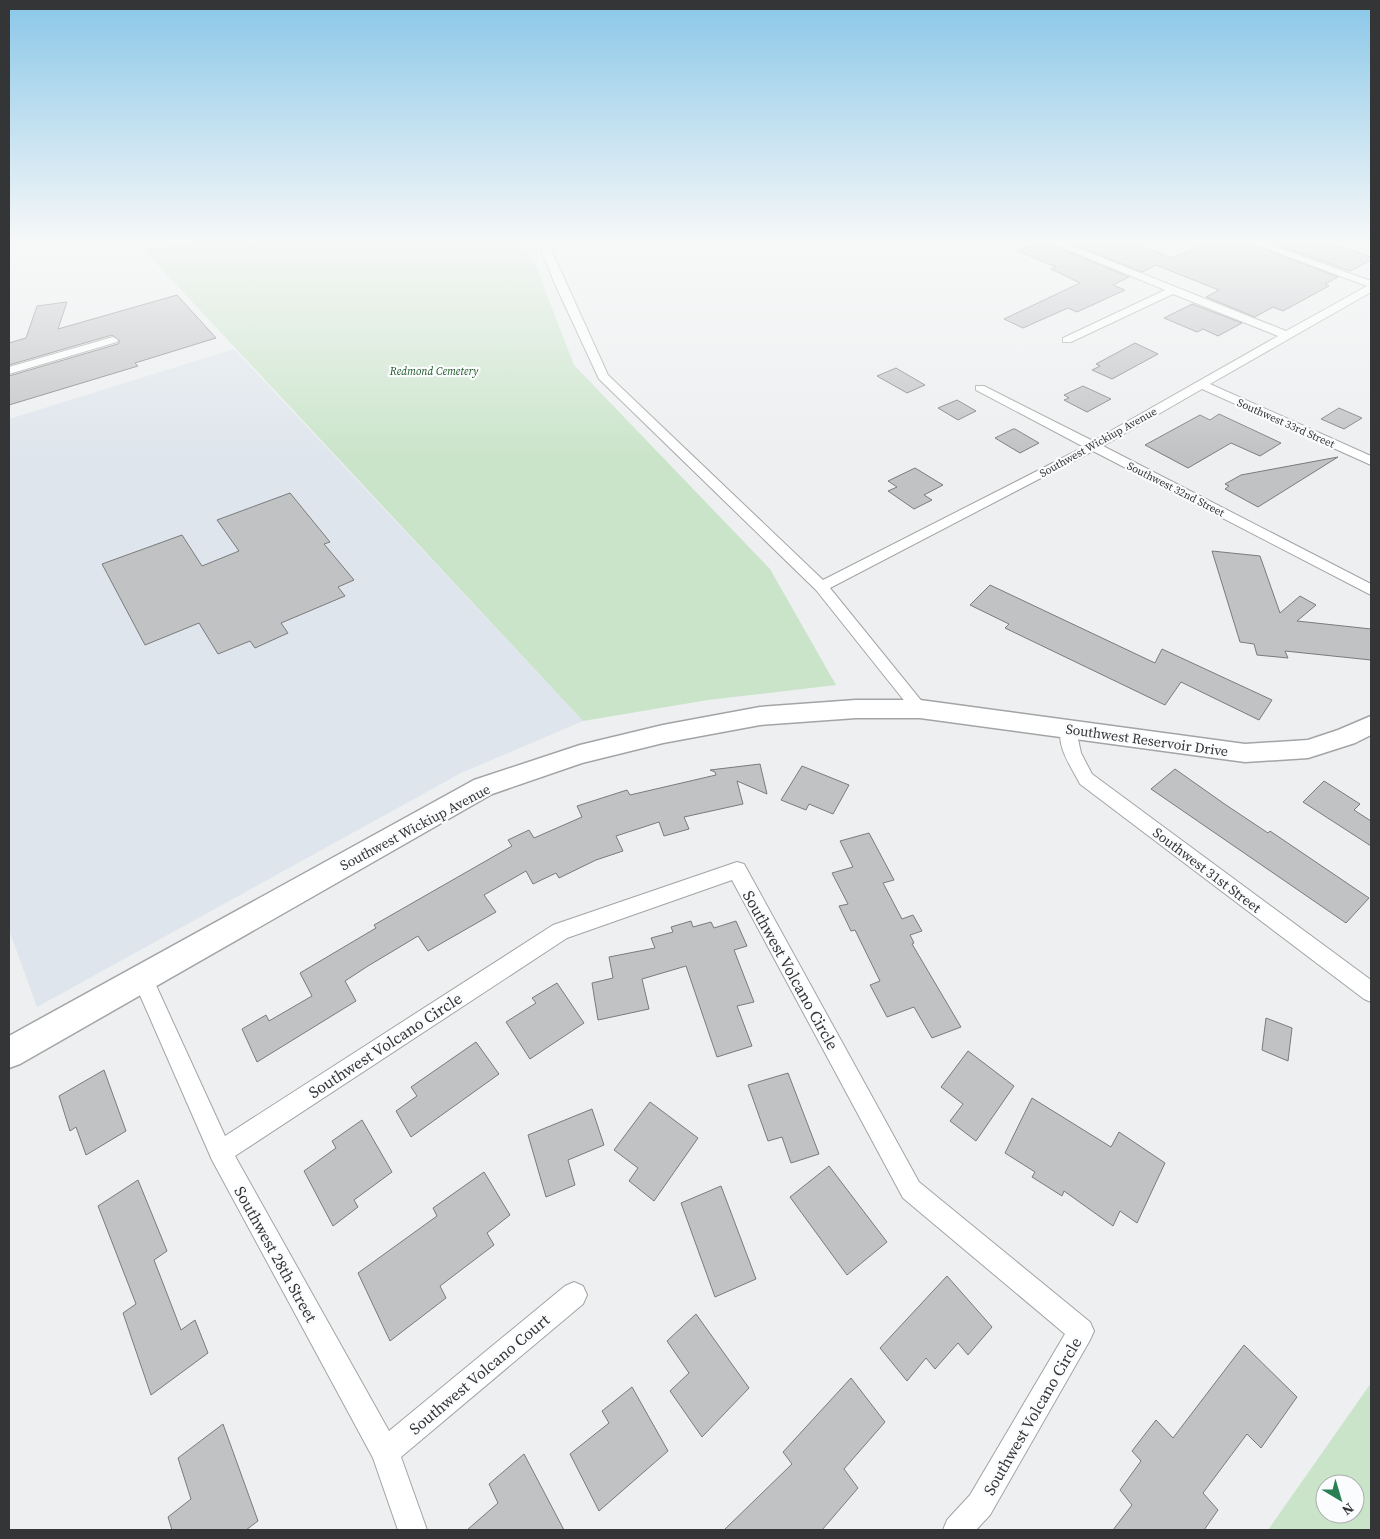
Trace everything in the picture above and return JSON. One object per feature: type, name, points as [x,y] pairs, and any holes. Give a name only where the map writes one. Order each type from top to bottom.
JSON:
[{"type":"street","points":[[573,312],[603,377],[820,587],[920,709]]},
{"type":"street","points":[[1067,340],[1126,312]]},
{"type":"street","points":[[1228,312],[1285,334]]},
{"type":"street","name":"Southwest Wickiup Avenue","points":[[820,587],[959,518],[1093,446],[1326,312]]},
{"type":"street","points":[[9,371],[113,340]]},
{"type":"street","name":"Southwest 33rd Street","points":[[1200,384],[1371,461]]},
{"type":"street","name":"Southwest 32nd Street","points":[[980,388],[1371,590]]},
{"type":"street","name":"Southwest Wickiup Avenue","points":[[9,1054],[142,977],[483,787],[580,754],[663,734],[760,716],[856,709],[920,709]]},
{"type":"street","name":"Southwest Reservoir Drive","points":[[920,709],[1245,753],[1308,749],[1346,737],[1371,725]]},
{"type":"street","name":"Southwest 31st Street","points":[[1070,729],[1072,753],[1086,779],[1371,992]]},
{"type":"street","name":"Southwest Volcano Circle","points":[[220,1152],[560,931],[737,870],[911,1190],[1081,1331],[980,1505],[957,1530]]},
{"type":"street","name":"Southwest 28th Street","points":[[142,977],[220,1152],[385,1452],[412,1530]]},
{"type":"street","name":"Southwest Volcano Court","points":[[385,1452],[574,1295]]},
{"type":"shaded area","points":[[234,349],[583,721],[461,773],[37,1007],[9,930],[9,419]]},
{"type":"green space","name":"Redmond Cemetery","points":[[202,312],[553,312],[574,365],[770,569],[836,685],[708,700],[583,721]]},
{"type":"green space","points":[[1371,1383],[1371,1530],[1268,1530]]},
{"type":"building","points":[[35,312],[64,312],[58,329],[118,312],[192,312],[216,338],[135,363],[138,366],[9,405],[9,376],[118,344],[120,341],[112,335],[9,365],[9,343],[26,338]]},
{"type":"building","points":[[1019,312],[1059,312],[1023,328],[1004,319]]},
{"type":"building","points":[[1176,312],[1213,312],[1242,323],[1218,336],[1203,329],[1197,332],[1164,318]]},
{"type":"building","points":[[1242,312],[1264,312],[1255,317]]},
{"type":"building","points":[[1135,343],[1158,354],[1112,379],[1092,370],[1100,366],[1096,364]]},
{"type":"building","points":[[896,368],[925,385],[907,393],[877,376]]},
{"type":"building","points":[[1083,386],[1111,399],[1087,412],[1064,400],[1069,398],[1064,395]]},
{"type":"building","points":[[957,400],[976,411],[958,420],[938,408]]},
{"type":"building","points":[[1339,408],[1362,418],[1344,429],[1321,419]]},
{"type":"building","points":[[1219,414],[1281,443],[1260,456],[1231,443],[1188,468],[1145,445],[1200,415],[1210,420]]},
{"type":"building","points":[[1013,429],[1039,443],[1020,453],[995,438]]},
{"type":"building","points":[[1338,457],[1258,507],[1225,489],[1229,486],[1225,484],[1241,475]]},
{"type":"building","points":[[915,468],[943,485],[924,495],[932,500],[914,509],[888,491],[897,487],[888,481]]},
{"type":"building","points":[[290,493],[330,542],[324,544],[354,580],[338,587],[345,596],[281,623],[288,633],[255,648],[250,641],[218,654],[199,623],[145,645],[102,564],[182,535],[202,566],[239,551],[217,520]]},
{"type":"building","points":[[1212,551],[1260,556],[1280,613],[1300,596],[1316,605],[1297,621],[1371,629],[1371,660],[1285,651],[1288,658],[1257,655],[1254,644],[1240,642]]},
{"type":"building","points":[[990,585],[1155,663],[1162,649],[1272,700],[1259,720],[1181,682],[1165,705],[1005,628],[1009,624],[970,605]]},
{"type":"building","points":[[760,764],[767,794],[737,781],[743,804],[684,817],[689,829],[664,836],[659,822],[616,836],[623,851],[596,860],[559,878],[556,873],[533,884],[526,871],[484,895],[496,912],[428,951],[418,936],[368,966],[345,981],[356,1001],[257,1062],[242,1029],[266,1015],[269,1021],[312,996],[300,973],[376,928],[374,925],[512,846],[508,840],[529,830],[534,838],[582,817],[577,806],[627,790],[630,795],[716,775],[715,772],[710,770]]},
{"type":"building","points":[[802,766],[849,785],[833,814],[809,804],[806,810],[781,800]]},
{"type":"building","points":[[1175,769],[1268,833],[1270,831],[1369,898],[1346,923],[1151,789]]},
{"type":"building","points":[[1324,781],[1360,804],[1354,810],[1371,821],[1371,846],[1303,802]]},
{"type":"building","points":[[869,833],[894,880],[883,883],[902,919],[913,915],[922,931],[910,935],[914,943],[912,944],[961,1027],[932,1038],[914,1007],[887,1017],[870,985],[880,981],[855,930],[851,931],[839,906],[848,904],[832,873],[853,867],[840,841]]},
{"type":"building","points":[[691,921],[693,927],[711,922],[714,928],[736,921],[747,946],[734,950],[754,1002],[737,1006],[752,1046],[717,1057],[686,966],[642,979],[649,1009],[598,1020],[592,983],[613,978],[609,957],[655,948],[651,938],[673,932],[671,927]]},
{"type":"building","points":[[557,983],[584,1023],[530,1059],[506,1022],[536,1003],[532,998]]},
{"type":"building","points":[[1266,1018],[1292,1028],[1288,1061],[1262,1050]]},
{"type":"building","points":[[476,1042],[499,1074],[411,1137],[396,1111],[417,1096],[411,1087]]},
{"type":"building","points":[[968,1051],[1014,1086],[976,1141],[950,1121],[963,1104],[941,1087]]},
{"type":"building","points":[[104,1070],[126,1131],[86,1155],[76,1127],[70,1131],[59,1096]]},
{"type":"building","points":[[788,1073],[819,1154],[791,1163],[782,1137],[768,1141],[748,1085]]},
{"type":"building","points":[[1032,1098],[1111,1147],[1119,1132],[1165,1163],[1137,1223],[1120,1211],[1113,1226],[1064,1191],[1062,1196],[1032,1177],[1035,1172],[1005,1153]]},
{"type":"building","points":[[650,1102],[698,1138],[654,1201],[629,1181],[638,1168],[614,1150]]},
{"type":"building","points":[[592,1109],[604,1145],[568,1160],[575,1185],[546,1197],[528,1135]]},
{"type":"building","points":[[362,1120],[392,1172],[354,1200],[358,1207],[333,1226],[304,1171],[336,1148],[332,1141]]},
{"type":"building","points":[[829,1166],[887,1242],[847,1275],[790,1197]]},
{"type":"building","points":[[484,1172],[510,1215],[487,1233],[494,1245],[440,1286],[446,1298],[390,1341],[358,1273],[437,1216],[433,1208]]},
{"type":"building","points":[[138,1180],[167,1251],[154,1260],[181,1330],[195,1320],[208,1353],[151,1395],[123,1313],[136,1304],[98,1206]]},
{"type":"building","points":[[721,1186],[756,1279],[715,1297],[681,1203]]},
{"type":"building","points":[[947,1276],[992,1327],[968,1355],[958,1343],[935,1369],[926,1358],[907,1381],[880,1348]]},
{"type":"building","points":[[696,1314],[749,1388],[702,1437],[670,1391],[689,1373],[667,1341]]},
{"type":"building","points":[[1244,1345],[1297,1397],[1261,1448],[1247,1434],[1203,1493],[1218,1510],[1204,1530],[1113,1530],[1132,1505],[1120,1490],[1141,1461],[1132,1451],[1156,1420],[1173,1438]]},
{"type":"building","points":[[851,1378],[885,1422],[844,1469],[858,1488],[822,1530],[724,1530],[792,1464],[783,1452]]},
{"type":"building","points":[[632,1387],[668,1451],[599,1511],[570,1454],[609,1423],[602,1411]]},
{"type":"building","points":[[223,1424],[258,1521],[246,1530],[172,1530],[168,1517],[191,1499],[178,1458]]},
{"type":"building","points":[[524,1454],[564,1530],[467,1530],[498,1503],[489,1484]]}]
